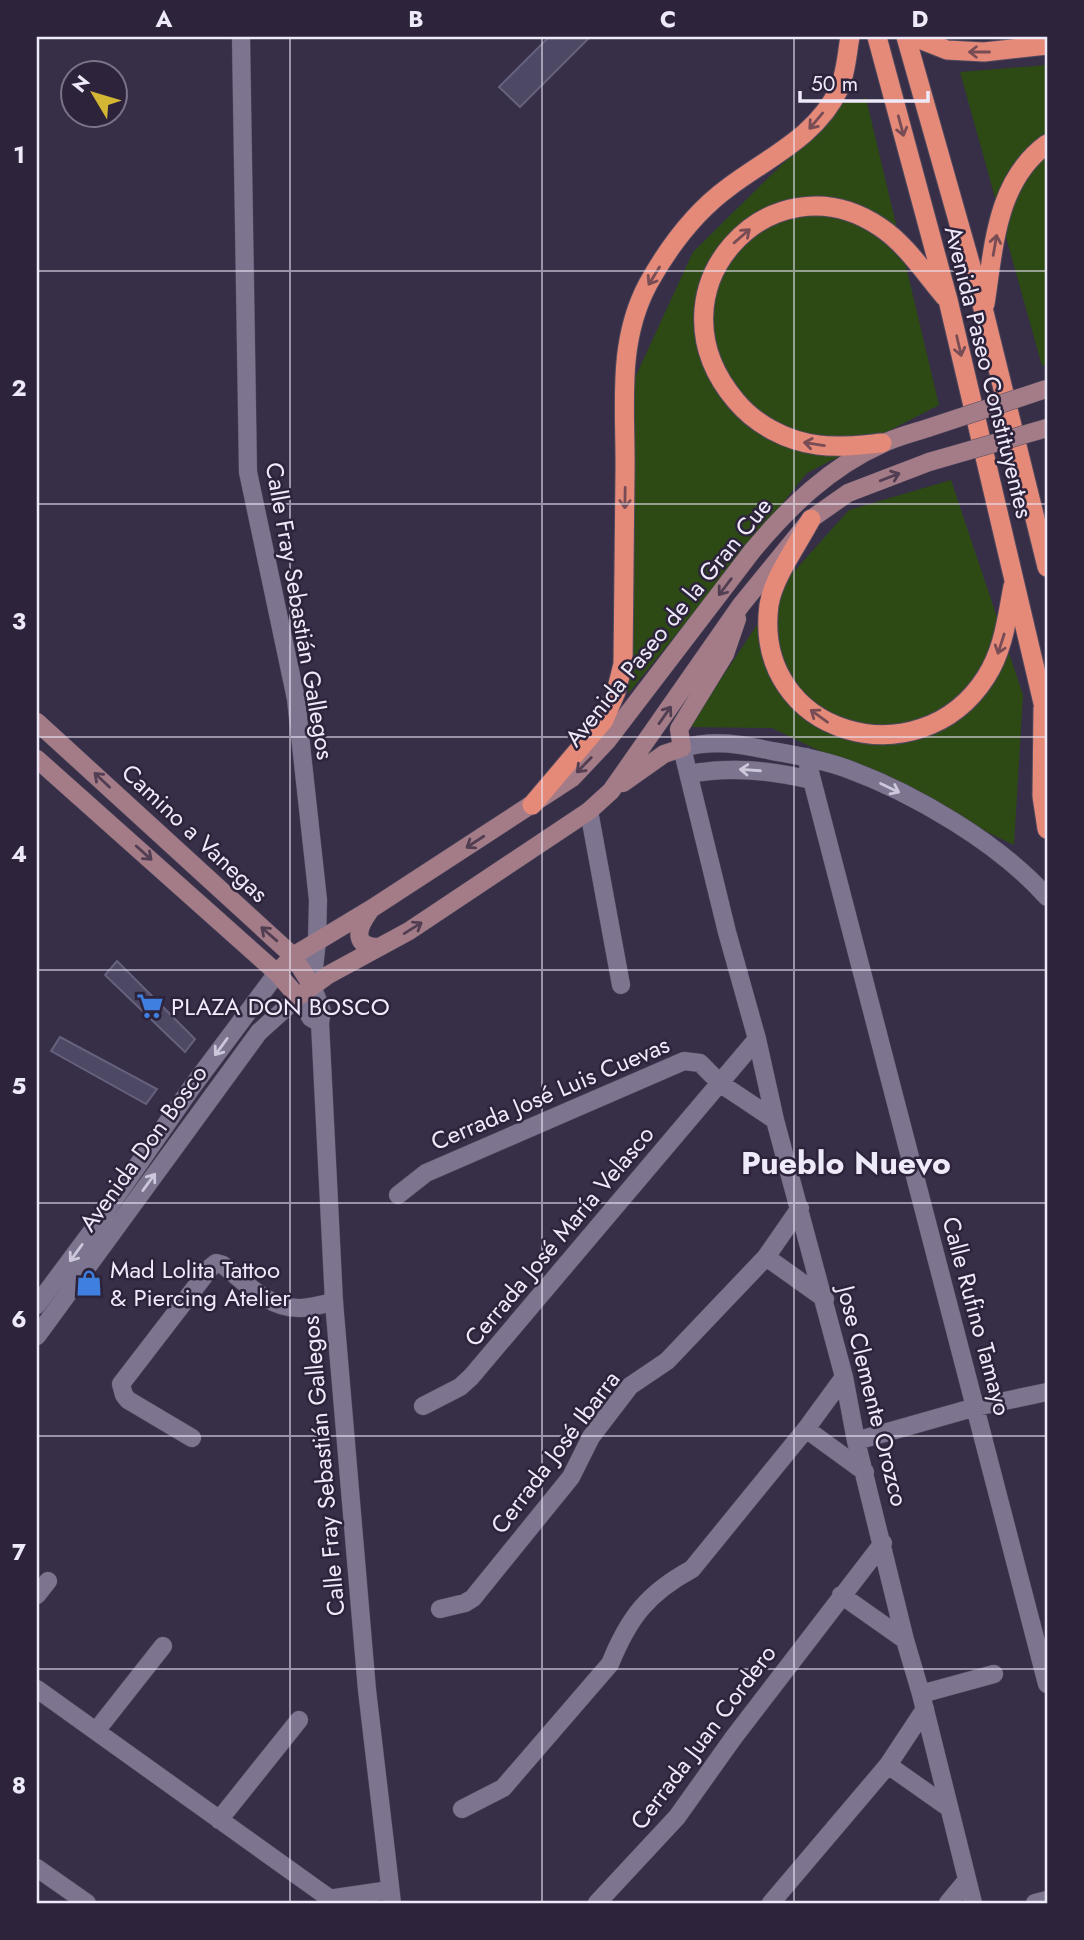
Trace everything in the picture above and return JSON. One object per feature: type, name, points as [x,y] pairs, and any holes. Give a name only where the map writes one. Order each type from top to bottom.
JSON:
[{"type":"highway","points":[[532,805],[604,720],[616,692],[623,664],[625,437],[622,395],[630,336],[648,286],[674,244],[701,212],[728,187],[786,149],[817,123],[840,88],[850,37]]},
{"type":"highway","name":"Avenida Paseo Constituyentes","points":[[877,37],[948,300],[1045,712],[1042,796],[1047,829]]},
{"type":"highway","name":"Avenida Paseo Constituyentes","points":[[906,37],[984,312],[1044,540],[1047,567]]},
{"type":"highway","points":[[914,37],[947,50],[984,52],[1047,45]]},
{"type":"highway","points":[[984,312],[1004,202],[1020,171],[1047,144]]},
{"type":"highway","points":[[882,443],[834,446],[800,441],[768,428],[741,406],[719,377],[706,343],[703,306],[711,277],[726,251],[742,234],[761,221],[789,210],[837,209],[867,219],[893,237],[948,300]]},
{"type":"highway","points":[[811,519],[775,585],[770,602],[769,644],[781,676],[802,704],[830,724],[846,731],[864,735],[900,734],[935,722],[964,703],[985,679],[999,651],[1014,578]]},
{"type":"main road","name":"Avenida Paseo de la Gran Cue","points":[[277,973],[293,956],[371,909],[572,778],[607,741],[753,550],[779,520],[838,468],[882,443],[1047,389]]},
{"type":"main road","name":"Avenida Paseo de la Gran Cue","points":[[305,992],[409,931],[589,811],[611,791],[741,605],[811,519],[848,493],[929,462],[1047,428]]},
{"type":"main road","points":[[611,791],[663,754],[682,748],[680,729],[725,654],[741,605]]},
{"type":"main road","name":"Camino a Vanegas","points":[[37,722],[293,956],[305,992]]},
{"type":"main road","name":"Camino a Vanegas","points":[[37,760],[277,973],[305,992]]},
{"type":"main road","points":[[371,909],[360,925],[359,934],[362,943],[367,947],[380,947]]},
{"type":"street","name":"Calle Fray Sebastián Gallegos","points":[[241,37],[248,472],[296,699],[318,900],[317,941],[305,992],[322,1011],[320,1023],[334,1302],[367,1690],[391,1897]]},
{"type":"street","points":[[682,748],[714,742],[806,757],[845,768],[944,817],[1001,853],[1047,897]]},
{"type":"street","name":"Jose Clemente Orozco","points":[[682,748],[757,1039],[775,1120],[825,1299],[856,1441],[973,1903]]},
{"type":"street","name":"Calle Rufino Tamayo","points":[[806,757],[1047,1684]]},
{"type":"street","points":[[689,774],[734,769],[780,772],[811,779]]},
{"type":"street","points":[[589,811],[621,985]]},
{"type":"street","name":"Avenida Don Bosco","points":[[37,1305],[207,1066],[277,973]]},
{"type":"street","name":"Avenida Don Bosco","points":[[37,1336],[248,1045],[274,1017],[305,992]]},
{"type":"street","name":"Cerrada José María Velasco","points":[[424,1406],[460,1387],[471,1377],[757,1039]]},
{"type":"street","name":"Cerrada José Luis Cuevas","points":[[398,1195],[426,1173],[674,1063],[700,1063],[721,1084]]},
{"type":"street","points":[[721,1084],[775,1120]]},
{"type":"street","name":"Cerrada José Ibarra","points":[[440,1609],[465,1603],[473,1598],[571,1477],[591,1437],[630,1386],[667,1362],[766,1257],[800,1208]]},
{"type":"street","points":[[766,1257],[825,1299]]},
{"type":"street","points":[[192,1437],[128,1400],[121,1384],[211,1267],[216,1263],[223,1265],[268,1301],[285,1307],[301,1308],[334,1302]]},
{"type":"street","points":[[462,1809],[503,1788],[610,1664],[620,1640],[646,1601],[668,1582],[692,1569],[806,1429],[844,1377]]},
{"type":"street","points":[[856,1441],[976,1407],[1047,1392]]},
{"type":"street","points":[[806,1429],[864,1472]]},
{"type":"street","name":"Cerrada Juan Cordero","points":[[597,1903],[677,1818],[841,1595],[883,1543]]},
{"type":"street","points":[[841,1595],[905,1640]]},
{"type":"street","points":[[96,1731],[163,1646]]},
{"type":"street","points":[[771,1903],[888,1765],[923,1702],[993,1674]]},
{"type":"street","points":[[37,1689],[332,1901],[391,1897]]},
{"type":"street","points":[[219,1820],[299,1720]]},
{"type":"street","points":[[888,1765],[949,1808]]},
{"type":"street","points":[[37,1868],[87,1903]]},
{"type":"street","points":[[948,1903],[967,1880]]},
{"type":"street","points":[[1035,1903],[1047,1900]]},
{"type":"green space","points":[[1047,65],[1047,364],[1042,366],[960,72]]},
{"type":"green space","points":[[866,98],[939,405],[807,473],[628,694],[633,382],[693,252],[844,103]]},
{"type":"green space","points":[[951,480],[1023,695],[1014,845],[772,728],[689,727],[789,577],[849,510]]},
{"type":"building","points":[[549,37],[590,37],[520,107],[499,87]]},
{"type":"building","points":[[117,961],[195,1039],[185,1052],[105,975]]},
{"type":"building","points":[[60,1037],[157,1089],[146,1104],[51,1051]]},
{"type":"place","name":"PLAZA DON BOSCO","points":[[150,1006]]},
{"type":"place","name":"Mad Lolita Tattoo & Piercing Atelier","points":[[89,1283]]},
{"type":"district","name":"Pueblo Nuevo","points":[[846,1163]]}]
